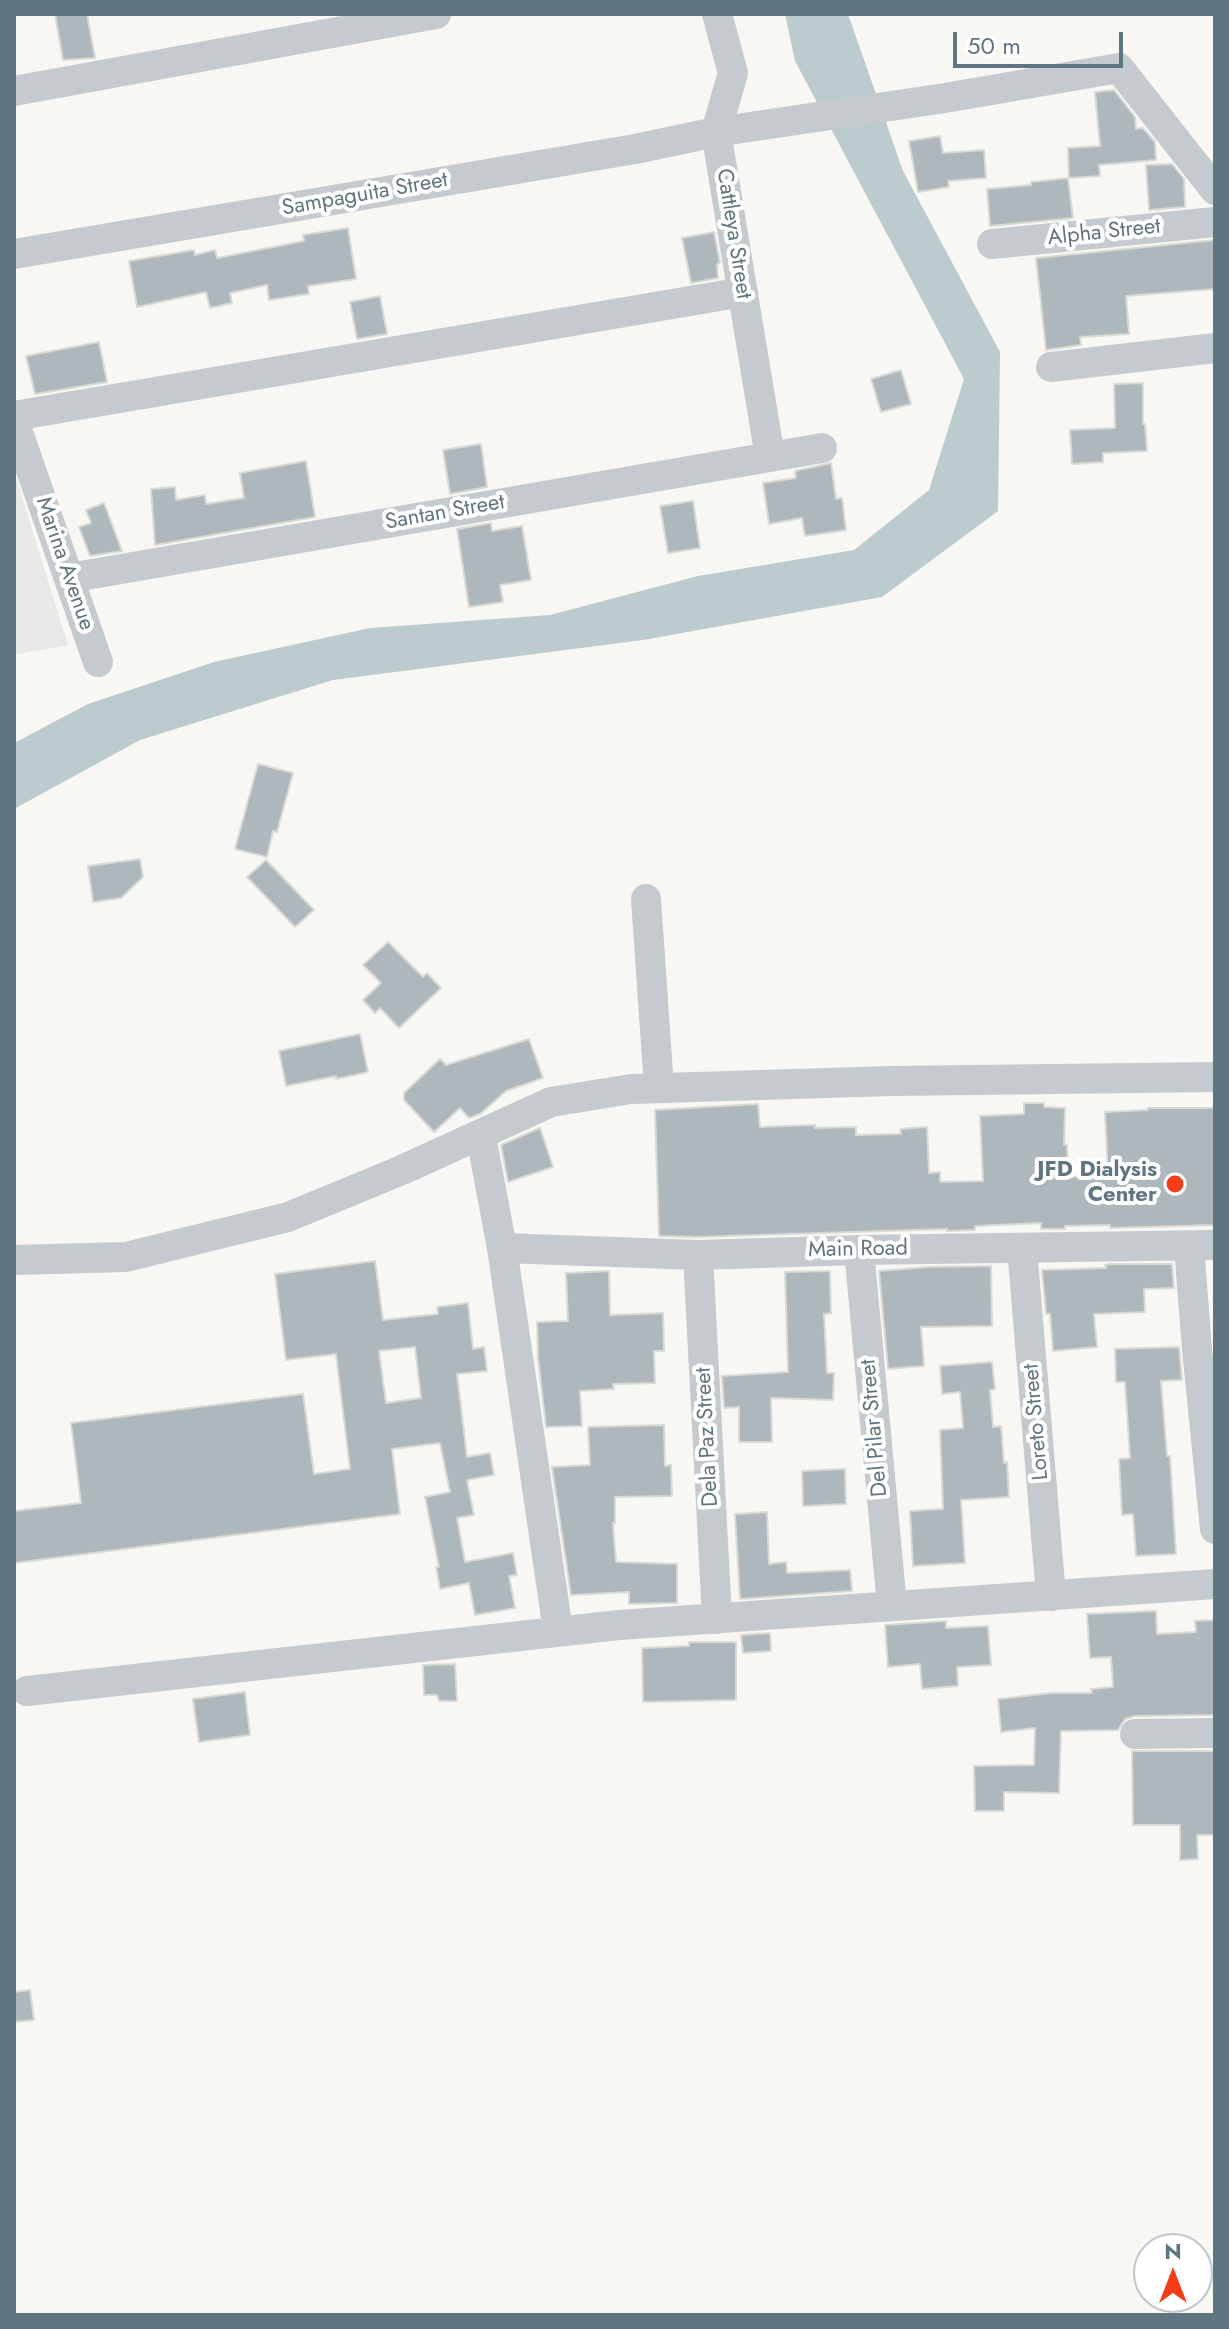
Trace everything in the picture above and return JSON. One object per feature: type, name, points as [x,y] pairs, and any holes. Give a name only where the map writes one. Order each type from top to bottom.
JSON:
[{"type":"street","points":[[14,91],[436,14]]},
{"type":"street","name":"Cattleya Street","points":[[717,14],[733,73],[716,132],[770,457]]},
{"type":"street","name":"Sampaguita Street","points":[[14,254],[635,149],[716,132],[1119,68],[1215,190]]},
{"type":"street","name":"Alpha Street","points":[[992,244],[1215,222]]},
{"type":"street","points":[[14,418],[743,292]]},
{"type":"street","points":[[1051,367],[1215,348]]},
{"type":"street","name":"Marina Avenue","points":[[14,418],[98,662]]},
{"type":"street","name":"Santan Street","points":[[69,578],[822,448]]},
{"type":"street","points":[[646,899],[659,1088]]},
{"type":"street","points":[[14,1260],[126,1257],[288,1217],[481,1136],[551,1102],[631,1089],[892,1081],[1215,1077]]},
{"type":"street","points":[[481,1136],[502,1248],[558,1631]]},
{"type":"street","points":[[1202,1246],[1215,1529]]},
{"type":"street","name":"Main Road","points":[[502,1248],[698,1255],[1202,1246]]},
{"type":"street","name":"Loreto Street","points":[[1022,1248],[1051,1596]]},
{"type":"street","name":"Del Pilar Street","points":[[859,1250],[892,1606]]},
{"type":"street","name":"Dela Paz Street","points":[[698,1255],[717,1619]]},
{"type":"street","points":[[27,1691],[619,1625],[1215,1584]]},
{"type":"street","points":[[1135,1734],[1215,1733]]},
{"type":"shaded area","points":[[785,14],[848,14],[903,171],[1000,352],[998,511],[882,597],[643,640],[333,680],[140,740],[14,809],[14,743],[88,704],[214,662],[370,628],[550,615],[698,576],[854,550],[929,490],[964,379],[795,61]]},
{"type":"shaded area","points":[[14,471],[68,645],[14,655]]},
{"type":"building","points":[[55,14],[87,14],[95,58],[63,60]]},
{"type":"building","points":[[1114,90],[1135,117],[1136,129],[1143,128],[1155,142],[1156,160],[1099,165],[1100,176],[1069,178],[1068,148],[1100,146],[1095,92]]},
{"type":"building","points":[[940,136],[943,153],[984,150],[986,178],[948,181],[949,187],[918,192],[909,141]]},
{"type":"building","points":[[1172,164],[1184,179],[1185,207],[1149,210],[1146,165]]},
{"type":"building","points":[[1068,178],[1073,218],[990,226],[987,189]]},
{"type":"building","points":[[348,228],[356,279],[308,286],[309,294],[269,300],[267,285],[230,293],[232,303],[210,308],[206,292],[137,307],[129,261],[194,250],[195,255],[215,250],[217,258],[304,241],[303,235]]},
{"type":"building","points":[[714,232],[720,263],[717,264],[718,278],[691,283],[682,238]]},
{"type":"building","points":[[1215,240],[1215,289],[1126,296],[1129,334],[1080,337],[1081,345],[1046,350],[1036,258]]},
{"type":"building","points":[[380,296],[387,334],[357,339],[350,302]]},
{"type":"building","points":[[99,342],[107,382],[35,394],[26,356]]},
{"type":"building","points":[[901,370],[911,404],[881,412],[871,379]]},
{"type":"building","points":[[1143,383],[1143,424],[1147,451],[1103,453],[1103,462],[1072,464],[1070,430],[1115,428],[1114,384]]},
{"type":"building","points":[[481,444],[487,487],[450,494],[443,450]]},
{"type":"building","points":[[306,461],[315,517],[155,545],[151,489],[175,487],[176,500],[205,495],[206,504],[244,498],[240,473]]},
{"type":"building","points":[[831,463],[836,499],[842,498],[846,530],[805,536],[802,518],[769,524],[763,483],[796,478],[795,471]]},
{"type":"building","points":[[693,501],[700,548],[668,553],[660,506]]},
{"type":"building","points":[[104,503],[122,551],[90,556],[79,527],[91,523],[86,510]]},
{"type":"building","points":[[491,523],[492,531],[522,526],[531,580],[500,585],[503,602],[469,607],[457,529]]},
{"type":"building","points":[[258,764],[293,773],[267,857],[235,849]]},
{"type":"building","points":[[140,859],[143,877],[121,898],[93,902],[88,866]]},
{"type":"building","points":[[266,860],[314,910],[295,927],[247,877]]},
{"type":"building","points":[[388,942],[423,977],[427,973],[441,988],[399,1028],[380,1008],[375,1013],[363,1000],[381,983],[363,965]]},
{"type":"building","points":[[360,1034],[368,1072],[286,1086],[279,1051]]},
{"type":"building","points":[[529,1039],[543,1078],[506,1091],[480,1114],[469,1118],[460,1108],[434,1132],[404,1100],[404,1093],[440,1059],[446,1065]]},
{"type":"building","points":[[1024,1103],[1044,1103],[1044,1107],[1065,1108],[1064,1145],[1067,1145],[1068,1177],[1108,1176],[1105,1112],[1148,1108],[1215,1108],[1215,1225],[1065,1226],[1065,1229],[1041,1229],[1041,1223],[975,1226],[975,1230],[947,1231],[659,1236],[655,1110],[758,1104],[760,1127],[856,1127],[856,1135],[901,1134],[900,1129],[927,1127],[929,1173],[940,1172],[940,1182],[983,1181],[980,1116],[1024,1114]]},
{"type":"building","points":[[540,1128],[553,1167],[508,1182],[501,1145]]},
{"type":"building","points":[[375,1261],[383,1320],[438,1314],[437,1307],[468,1303],[473,1349],[484,1347],[487,1371],[457,1374],[467,1457],[490,1453],[494,1475],[467,1480],[474,1515],[457,1518],[465,1562],[513,1553],[517,1575],[509,1576],[515,1608],[475,1615],[469,1583],[440,1589],[436,1567],[439,1567],[425,1497],[450,1492],[440,1443],[392,1449],[400,1514],[14,1563],[14,1511],[81,1503],[71,1423],[303,1394],[314,1474],[350,1469],[336,1354],[286,1360],[275,1274]],"holes":[[[415,1347],[421,1398],[386,1403],[379,1351]]]},
{"type":"building","points":[[1111,1264],[1172,1264],[1174,1288],[1144,1289],[1145,1312],[1094,1314],[1097,1347],[1053,1351],[1042,1270],[1106,1268],[1105,1265]]},
{"type":"building","points":[[991,1266],[992,1326],[921,1327],[924,1366],[888,1369],[879,1271]]},
{"type":"building","points":[[609,1271],[610,1315],[663,1313],[664,1351],[654,1351],[655,1383],[613,1384],[614,1389],[580,1391],[582,1426],[546,1427],[537,1322],[568,1321],[566,1273]]},
{"type":"building","points":[[830,1271],[831,1313],[824,1314],[827,1373],[834,1373],[833,1400],[771,1398],[772,1442],[739,1442],[739,1407],[724,1408],[722,1376],[788,1372],[785,1272]]},
{"type":"building","points":[[1179,1347],[1182,1380],[1161,1381],[1167,1456],[1170,1456],[1176,1554],[1136,1556],[1133,1514],[1122,1515],[1119,1459],[1130,1458],[1125,1382],[1116,1382],[1115,1349]]},
{"type":"building","points":[[992,1362],[995,1389],[990,1390],[993,1427],[1001,1426],[1009,1497],[961,1500],[965,1563],[913,1566],[910,1511],[943,1509],[940,1430],[963,1428],[960,1392],[942,1394],[940,1366]]},
{"type":"building","points":[[664,1425],[665,1466],[671,1465],[672,1496],[615,1497],[613,1523],[616,1562],[677,1564],[677,1603],[629,1604],[629,1592],[571,1595],[552,1467],[590,1465],[588,1427]]},
{"type":"building","points":[[845,1469],[846,1504],[803,1506],[802,1471]]},
{"type":"building","points":[[767,1512],[769,1564],[786,1562],[787,1573],[850,1570],[852,1591],[740,1599],[735,1514]]},
{"type":"building","points":[[1156,1611],[1157,1634],[1196,1632],[1195,1621],[1215,1620],[1214,1715],[1135,1716],[1125,1719],[1118,1730],[1061,1731],[1059,1793],[1004,1792],[1004,1811],[975,1811],[974,1766],[1034,1765],[1035,1728],[1001,1732],[998,1699],[1052,1693],[1092,1693],[1091,1689],[1113,1687],[1111,1657],[1090,1658],[1087,1614]]},
{"type":"building","points":[[946,1621],[946,1628],[988,1626],[991,1665],[957,1667],[958,1686],[922,1689],[920,1664],[888,1667],[885,1625]]},
{"type":"building","points":[[770,1633],[771,1651],[743,1653],[741,1635]]},
{"type":"building","points":[[689,1642],[736,1642],[736,1700],[643,1702],[642,1648],[689,1646]]},
{"type":"building","points":[[455,1664],[457,1701],[439,1701],[437,1695],[424,1695],[423,1665]]},
{"type":"building","points":[[245,1692],[250,1735],[199,1742],[193,1699]]},
{"type":"building","points":[[1132,1751],[1215,1751],[1215,1835],[1197,1835],[1198,1859],[1180,1860],[1180,1825],[1133,1825]]},
{"type":"building","points":[[30,1990],[34,2020],[14,2022],[14,1992]]},
{"type":"place","name":"JFD Dialysis Center","points":[[1175,1184]]}]
